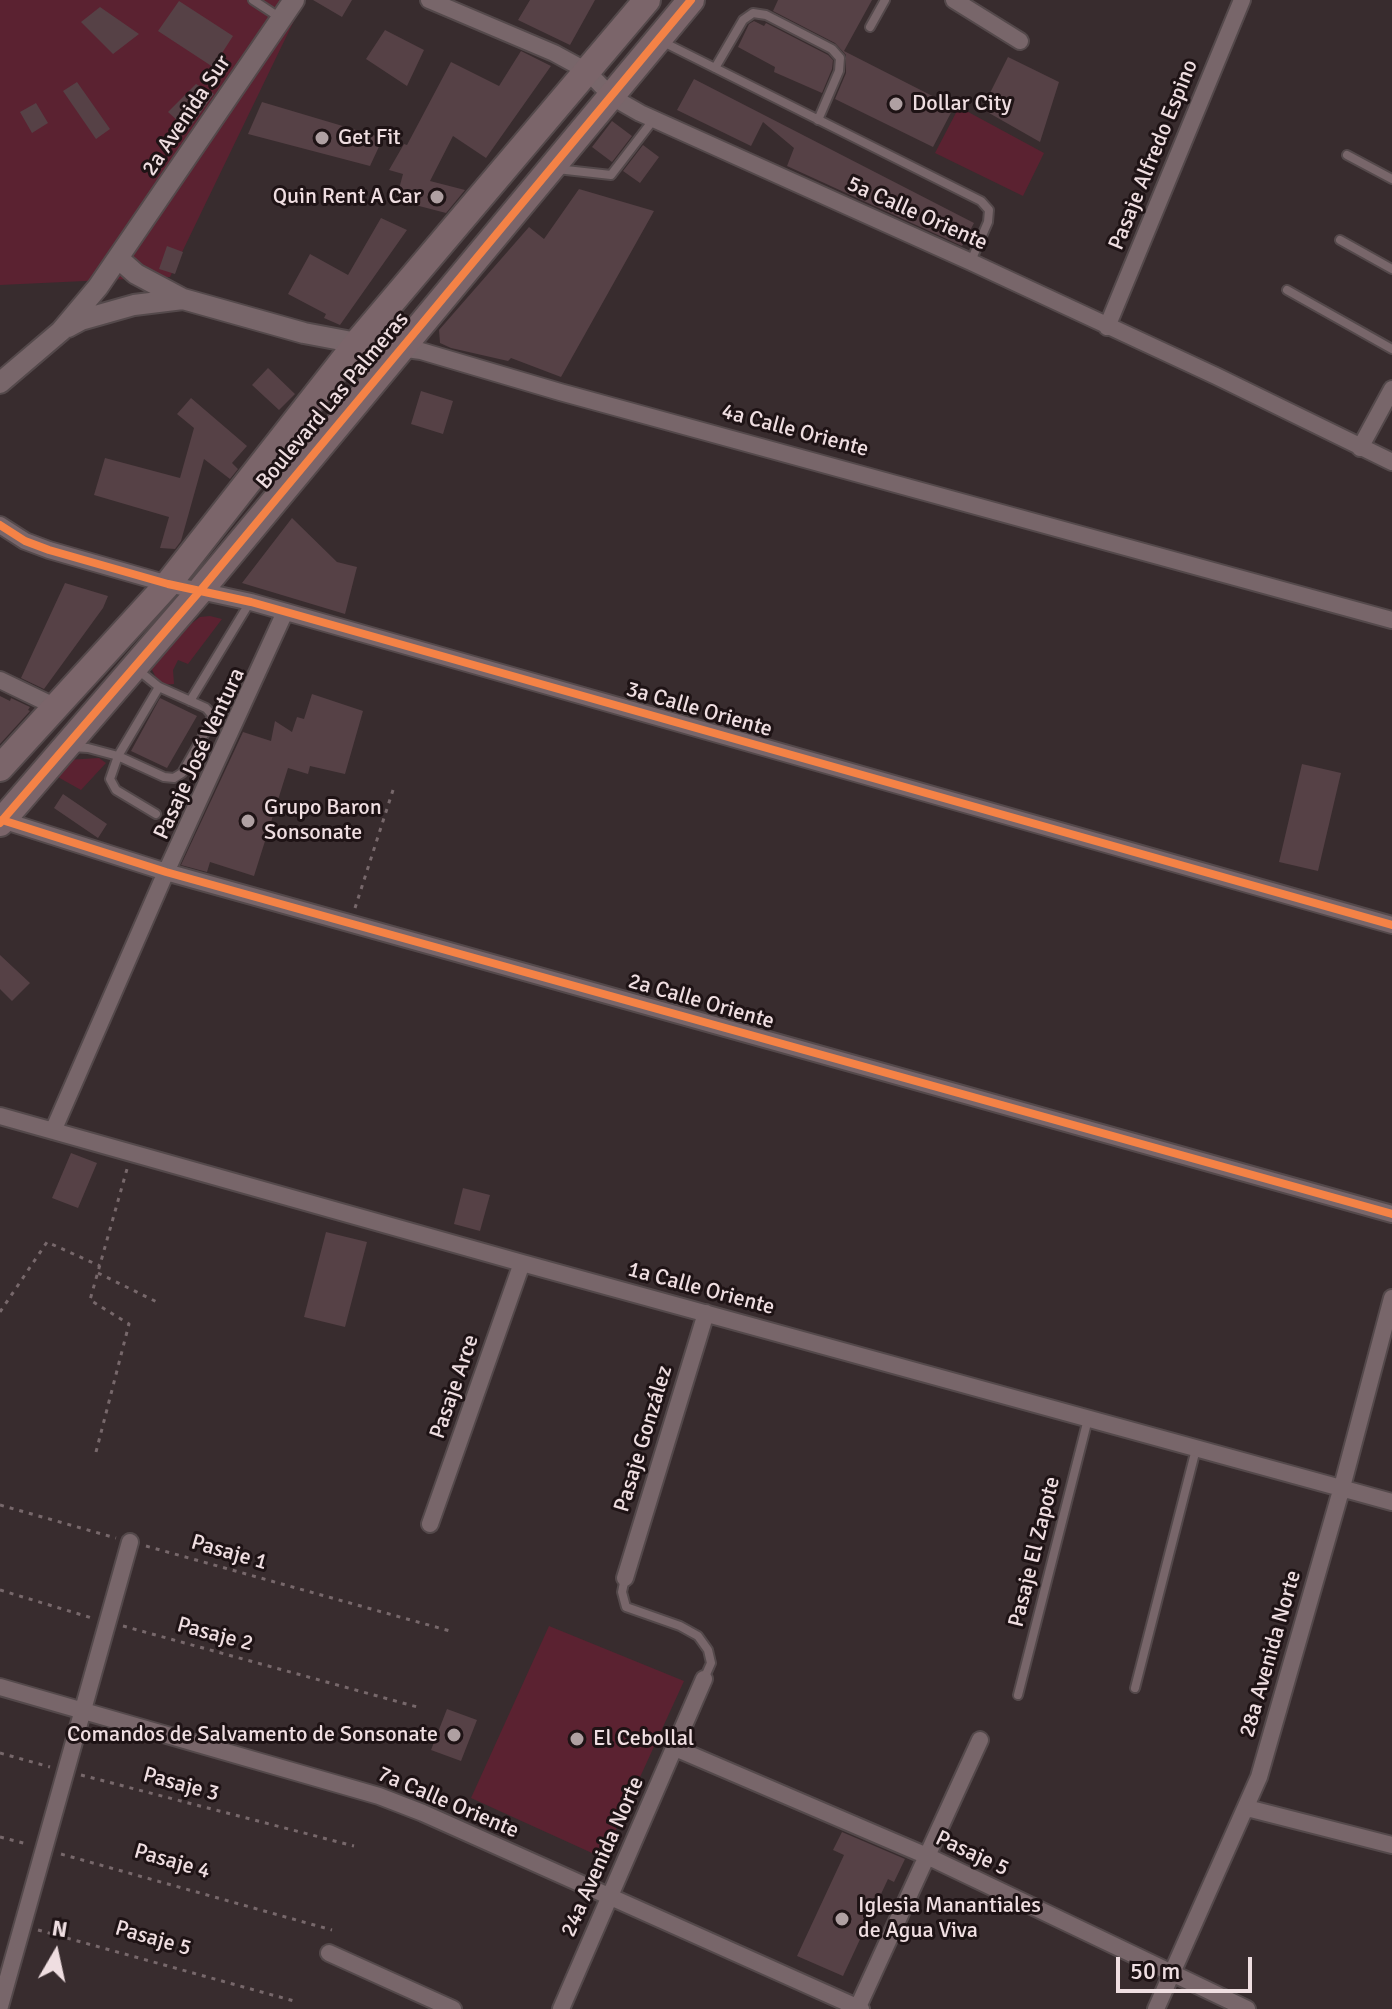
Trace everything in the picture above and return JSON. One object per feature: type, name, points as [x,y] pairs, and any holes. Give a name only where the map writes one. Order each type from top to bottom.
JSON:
[{"type":"main road","points":[[0,768],[168,584],[357,343],[647,0]]},
{"type":"main road","name":"Boulevard Las Palmeras","points":[[1,821],[199,592],[691,0]]},
{"type":"street","name":"2a Avenida Sur","points":[[61,331],[119,259],[294,0]]},
{"type":"street","name":"5a Calle Oriente","points":[[429,0],[554,53],[587,71],[612,97],[654,119],[971,262],[1392,462]]},
{"type":"street","points":[[954,0],[1020,41]]},
{"type":"street","name":"Pasaje Alfredo Espino","points":[[1107,327],[1242,0]]},
{"type":"street","name":"4a Calle Oriente","points":[[119,259],[136,274],[183,299],[304,333],[421,351],[560,392],[1392,620]]},
{"type":"street","name":"4a Calle Oriente","points":[[61,331],[81,320],[134,305],[183,299]]},
{"type":"street","points":[[0,383],[61,331]]},
{"type":"street","points":[[1360,448],[1392,389]]},
{"type":"street","name":"3a Calle Oriente","points":[[0,525],[25,541],[49,550],[199,592],[251,602],[1392,925]]},
{"type":"street","name":"Pasaje José Ventura","points":[[53,1131],[166,872],[285,612]]},
{"type":"street","points":[[0,680],[54,706]]},
{"type":"street","name":"2a Calle Oriente","points":[[1,821],[166,872],[1392,1214]]},
{"type":"street","name":"1a Calle Oriente","points":[[0,1116],[1392,1502]]},
{"type":"street","name":"Pasaje Arce","points":[[430,1524],[522,1263]]},
{"type":"street","name":"28a Avenida Norte","points":[[1156,2009],[1259,1777],[1392,1298]]},
{"type":"street","name":"Pasaje González","points":[[625,1578],[706,1313]]},
{"type":"street","points":[[0,2006],[130,1542]]},
{"type":"street","name":"24a Avenida Norte","points":[[561,2009],[704,1679]]},
{"type":"street","name":"7a Calle Oriente","points":[[0,1687],[379,1796],[858,2008]]},
{"type":"street","points":[[858,2008],[980,1740]]},
{"type":"street","name":"Pasaje 5","points":[[675,1748],[927,1856],[1247,2009]]},
{"type":"street","points":[[1247,1808],[1392,1845]]},
{"type":"street","points":[[329,1953],[453,2009]]},
{"type":"lane","points":[[253,0],[282,19]]},
{"type":"lane","points":[[870,27],[885,0]]},
{"type":"lane","points":[[715,68],[743,20],[753,13],[766,15],[832,49],[840,58],[839,71],[818,120]]},
{"type":"lane","points":[[659,40],[981,201],[989,210],[988,222],[971,262]]},
{"type":"lane","points":[[552,169],[611,175],[654,119]]},
{"type":"lane","points":[[1347,155],[1392,179]]},
{"type":"lane","points":[[1340,240],[1392,269]]},
{"type":"lane","points":[[1287,290],[1392,349]]},
{"type":"lane","points":[[190,701],[251,602]]},
{"type":"lane","points":[[63,747],[88,748],[118,756],[164,777],[174,778],[182,773],[212,715],[206,708],[159,687],[135,667]]},
{"type":"lane","points":[[156,814],[116,790],[110,779],[118,756],[159,687]]},
{"type":"lane","name":"Pasaje El Zapote","points":[[1018,1695],[1088,1418]]},
{"type":"lane","points":[[1135,1688],[1196,1448]]},
{"type":"lane","points":[[625,1578],[622,1592],[626,1607],[680,1626],[698,1636],[708,1650],[711,1663],[704,1679]]},
{"type":"path","points":[[351,923],[394,787]]},
{"type":"path","points":[[96,1452],[129,1324],[90,1300],[131,1154]]},
{"type":"path","points":[[0,1312],[47,1242],[100,1266]]},
{"type":"path","points":[[98,1273],[159,1303]]},
{"type":"shaded area","points":[[0,0],[304,0],[170,277],[0,285]]},
{"type":"shaded area","points":[[959,107],[1044,153],[1023,196],[935,153]]},
{"type":"shaded area","points":[[200,617],[222,619],[188,664],[178,660],[173,670],[174,684],[160,685],[151,668],[191,624]]},
{"type":"shaded area","points":[[99,758],[106,763],[81,790],[56,776],[66,760]]},
{"type":"shaded area","name":"El Cebollal","points":[[549,1626],[684,1681],[603,1858],[471,1798]]},
{"type":"building","points":[[313,0],[352,0],[342,17]]},
{"type":"building","points":[[530,0],[595,0],[570,45],[518,20]]},
{"type":"building","name":"Dollar City","points":[[778,0],[872,0],[844,51],[954,107],[933,147],[835,99],[846,73],[846,55],[835,43],[773,11]]},
{"type":"building","points":[[179,1],[233,36],[213,67],[158,31]]},
{"type":"building","points":[[100,7],[139,34],[113,54],[81,22]]},
{"type":"building","points":[[754,21],[764,26],[766,23],[833,60],[822,93],[774,72],[775,67],[738,47],[749,24]]},
{"type":"building","points":[[385,30],[424,50],[407,86],[366,59]]},
{"type":"building","points":[[521,51],[551,66],[486,158],[453,136],[430,181],[465,190],[446,213],[396,200],[403,174],[389,170],[404,144],[407,145],[451,62],[499,86]]},
{"type":"building","points":[[1008,57],[1059,82],[1040,142],[982,109]]},
{"type":"building","points":[[694,79],[974,223],[962,246],[787,166],[794,148],[763,122],[751,146],[677,110]]},
{"type":"building","points":[[77,82],[110,129],[96,139],[63,91]]},
{"type":"building","points":[[196,84],[214,94],[188,130],[168,112]]},
{"type":"building","name":"Get Fit","points":[[262,102],[383,138],[370,166],[248,134]]},
{"type":"building","points":[[36,103],[48,123],[32,133],[20,112]]},
{"type":"building","points":[[612,121],[632,136],[612,162],[592,147]]},
{"type":"building","points":[[643,145],[659,157],[640,183],[623,171]]},
{"type":"building","points":[[579,189],[654,211],[561,377],[511,358],[508,361],[440,343],[439,330],[529,227],[544,239]]},
{"type":"building","points":[[381,218],[407,230],[340,325],[288,294],[310,254],[348,275]]},
{"type":"building","points":[[167,246],[183,252],[175,274],[159,269]]},
{"type":"building","points":[[268,368],[295,394],[279,410],[252,385]]},
{"type":"building","points":[[421,391],[453,401],[443,434],[411,424]]},
{"type":"building","points":[[191,398],[247,446],[232,463],[238,469],[230,479],[204,459],[181,541],[175,549],[160,548],[169,517],[94,495],[105,458],[180,478],[194,428],[177,414]]},
{"type":"building","points":[[292,518],[337,562],[357,567],[345,614],[242,583]]},
{"type":"building","points":[[65,583],[108,596],[103,608],[44,689],[21,678]]},
{"type":"building","points":[[312,694],[363,711],[345,774],[310,766],[308,774],[288,768],[254,876],[210,862],[207,872],[181,865],[243,732],[271,741],[275,721],[292,732],[297,717],[304,719]]},
{"type":"building","points":[[0,696],[30,707],[30,711],[0,744]]},
{"type":"building","points":[[160,698],[197,716],[167,768],[131,751]]},
{"type":"building","points":[[1302,764],[1341,773],[1318,871],[1279,862]]},
{"type":"building","points":[[63,794],[107,824],[98,838],[54,808]]},
{"type":"building","points":[[0,955],[30,983],[12,1001],[0,989]]},
{"type":"building","points":[[71,1153],[97,1163],[78,1208],[52,1198]]},
{"type":"building","points":[[463,1188],[490,1195],[480,1231],[454,1224]]},
{"type":"building","points":[[326,1232],[367,1242],[345,1327],[304,1317]]},
{"type":"building","name":"Comandos de Salvamento de Sonsonate","points":[[447,1709],[477,1720],[461,1761],[431,1750]]},
{"type":"building","name":"Iglesia Manantiales de Agua Viva","points":[[842,1832],[905,1859],[894,1882],[888,1879],[843,1976],[797,1956],[844,1855],[833,1850]]},
{"type":"cycle path","points":[[0,823],[199,592],[691,0]]},
{"type":"cycle path","points":[[0,525],[25,541],[49,550],[168,584],[251,602],[1392,925]]},
{"type":"cycle path","points":[[2,820],[166,872],[1392,1214]]},
{"type":"place","name":"Dollar City","points":[[896,104]]},
{"type":"place","name":"Get Fit","points":[[322,138]]},
{"type":"place","name":"Quin Rent A Car","points":[[437,197]]},
{"type":"place","name":"Grupo Baron Sonsonate","points":[[248,821]]},
{"type":"place","name":"Comandos de Salvamento de Sonsonate","points":[[454,1735]]},
{"type":"place","name":"El Cebollal","points":[[577,1739]]},
{"type":"place","name":"Iglesia Manantiales de Agua Viva","points":[[842,1919]]}]
